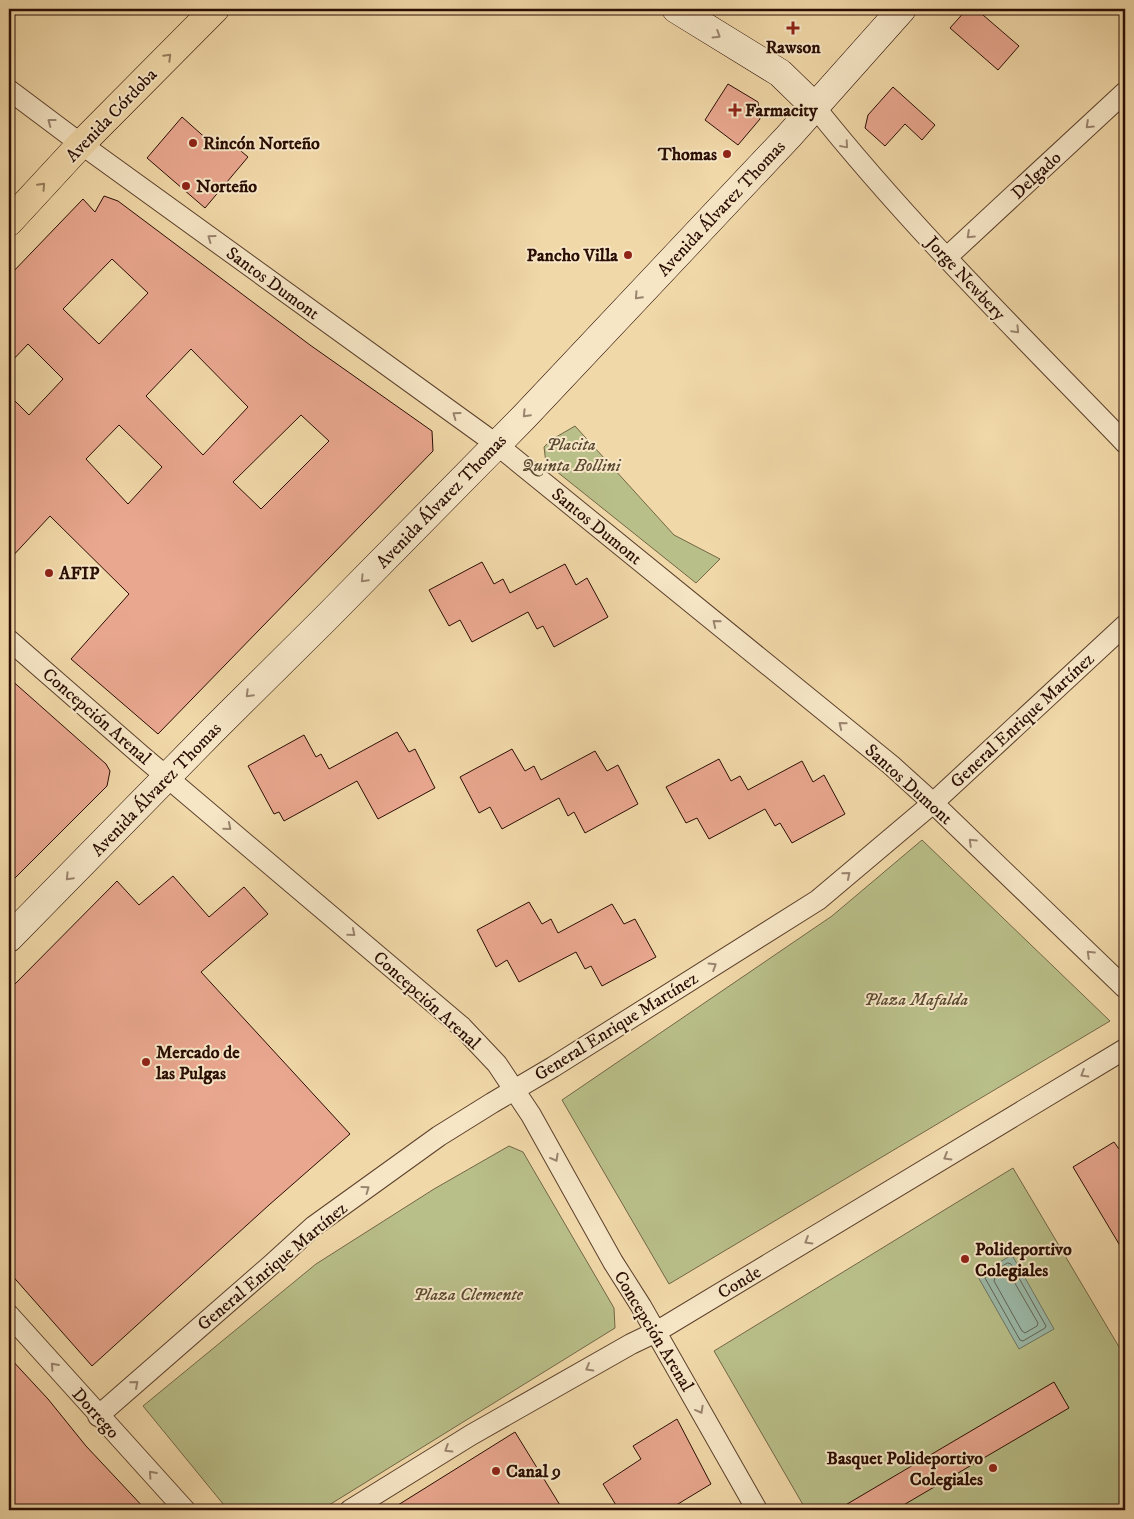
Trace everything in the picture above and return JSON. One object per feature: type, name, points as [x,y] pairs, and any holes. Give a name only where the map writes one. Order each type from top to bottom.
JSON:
[{"type":"main road","name":"Avenida Córdoba","points":[[9,222],[82,144],[215,9]]},
{"type":"main road","points":[[676,9],[780,73],[815,106]]},
{"type":"main road","name":"Avenida Álvarez Thomas","points":[[9,938],[524,417],[781,144],[902,9]]},
{"type":"street","name":"Santos Dumont","points":[[9,90],[496,444],[883,759],[933,803],[1125,988]]},
{"type":"street","name":"Delgado","points":[[946,258],[1125,92]]},
{"type":"street","name":"Jorge Newbery","points":[[815,106],[844,143],[946,258],[1125,442]]},
{"type":"street","name":"General Enrique Martínez","points":[[98,1416],[314,1226],[439,1136],[818,900],[933,803],[1125,625]]},
{"type":"street","name":"Concepción Arenal","points":[[9,640],[462,1027],[497,1064],[532,1115],[613,1262],[641,1306],[757,1510]]},
{"type":"street","name":"Conde","points":[[350,1510],[471,1435],[631,1344],[656,1332],[1125,1049]]},
{"type":"street","name":"Dorrego","points":[[9,1315],[98,1416],[185,1510]]},
{"type":"green space","name":"Placita Quinta Bollini","points":[[575,426],[674,535],[720,559],[696,583],[546,463],[544,447],[551,440]]},
{"type":"green space","name":"Plaza Mafalda","points":[[922,840],[1110,1021],[669,1284],[562,1100],[832,916]]},
{"type":"green space","name":"Plaza Clemente","points":[[509,1146],[523,1152],[614,1308],[615,1328],[321,1510],[228,1510],[143,1406],[316,1264],[434,1189]]},
{"type":"green space","name":"Polideportivo Colegiales","points":[[1013,1168],[1125,1357],[1125,1510],[806,1510],[714,1351]]},
{"type":"water","points":[[1012,1255],[1054,1329],[1019,1349],[977,1275]]},
{"type":"building","points":[[967,9],[976,9],[1019,46],[998,70],[950,28]]},
{"type":"building","name":"Farmacity","points":[[728,84],[758,102],[760,119],[738,145],[705,120]]},
{"type":"building","points":[[893,87],[935,125],[922,140],[905,124],[885,146],[865,128],[868,115]]},
{"type":"building","points":[[182,117],[219,150],[228,140],[248,157],[205,208],[147,158]]},
{"type":"building","points":[[104,196],[118,201],[310,345],[432,431],[433,451],[158,734],[71,659],[129,594],[50,516],[9,560],[9,395],[29,415],[63,379],[28,344],[9,364],[9,276],[83,199],[95,212]],"holes":[[[112,259],[148,293],[99,344],[63,309]],[[191,349],[248,407],[203,455],[146,396]],[[301,415],[329,441],[261,509],[233,482]],[[119,425],[162,467],[128,504],[86,459]]]},
{"type":"building","points":[[482,562],[494,584],[503,579],[510,593],[565,564],[576,585],[587,578],[608,617],[554,647],[543,626],[537,629],[528,612],[472,642],[460,620],[449,626],[429,590]]},
{"type":"building","points":[[9,678],[106,764],[110,771],[107,786],[9,884]]},
{"type":"building","points":[[397,732],[409,752],[415,749],[435,788],[378,819],[357,781],[284,821],[279,812],[274,814],[248,766],[304,735],[316,757],[321,754],[329,769]]},
{"type":"building","points":[[512,749],[525,771],[534,766],[541,780],[595,751],[607,771],[618,765],[638,804],[585,833],[574,812],[568,816],[559,798],[502,829],[490,807],[479,813],[460,777]]},
{"type":"building","points":[[719,759],[731,781],[740,776],[748,790],[802,761],[813,782],[824,775],[845,814],[792,843],[780,823],[775,826],[765,809],[709,839],[697,818],[686,823],[666,787]]},
{"type":"building","name":"Mercado de las Pulgas","points":[[173,876],[209,917],[244,887],[268,914],[201,972],[350,1134],[92,1366],[9,1272],[9,990],[117,881],[139,905]]},
{"type":"building","points":[[529,902],[542,924],[551,919],[558,933],[612,904],[624,924],[635,919],[656,957],[602,986],[591,966],[585,969],[576,952],[519,982],[507,960],[496,967],[477,930]]},
{"type":"building","points":[[1114,1142],[1119,1149],[1125,1145],[1125,1254],[1073,1167]]},
{"type":"building","points":[[9,1357],[48,1399],[86,1446],[146,1510],[9,1510]]},
{"type":"building","points":[[1054,1382],[1069,1408],[895,1510],[837,1510]]},
{"type":"building","points":[[677,1419],[711,1484],[668,1510],[619,1510],[603,1484],[641,1459],[633,1446]]},
{"type":"building","name":"Canal 9","points":[[515,1432],[563,1510],[390,1510]]},
{"type":"place","name":"Rawson","points":[[793,28]]},
{"type":"place","name":"Farmacity","points":[[735,110]]},
{"type":"place","name":"Rincón Norteño","points":[[193,143]]},
{"type":"place","name":"Thomas","points":[[727,154]]},
{"type":"place","name":"Norteño","points":[[186,186]]},
{"type":"place","name":"Pancho Villa","points":[[628,255]]},
{"type":"place","name":"AFIP","points":[[49,573]]},
{"type":"place","name":"Mercado de las Pulgas","points":[[146,1062]]},
{"type":"place","name":"Polideportivo Colegiales","points":[[965,1259]]},
{"type":"place","name":"Basquet Polideportivo Colegiales","points":[[993,1468]]},
{"type":"place","name":"Canal 9","points":[[496,1471]]}]
